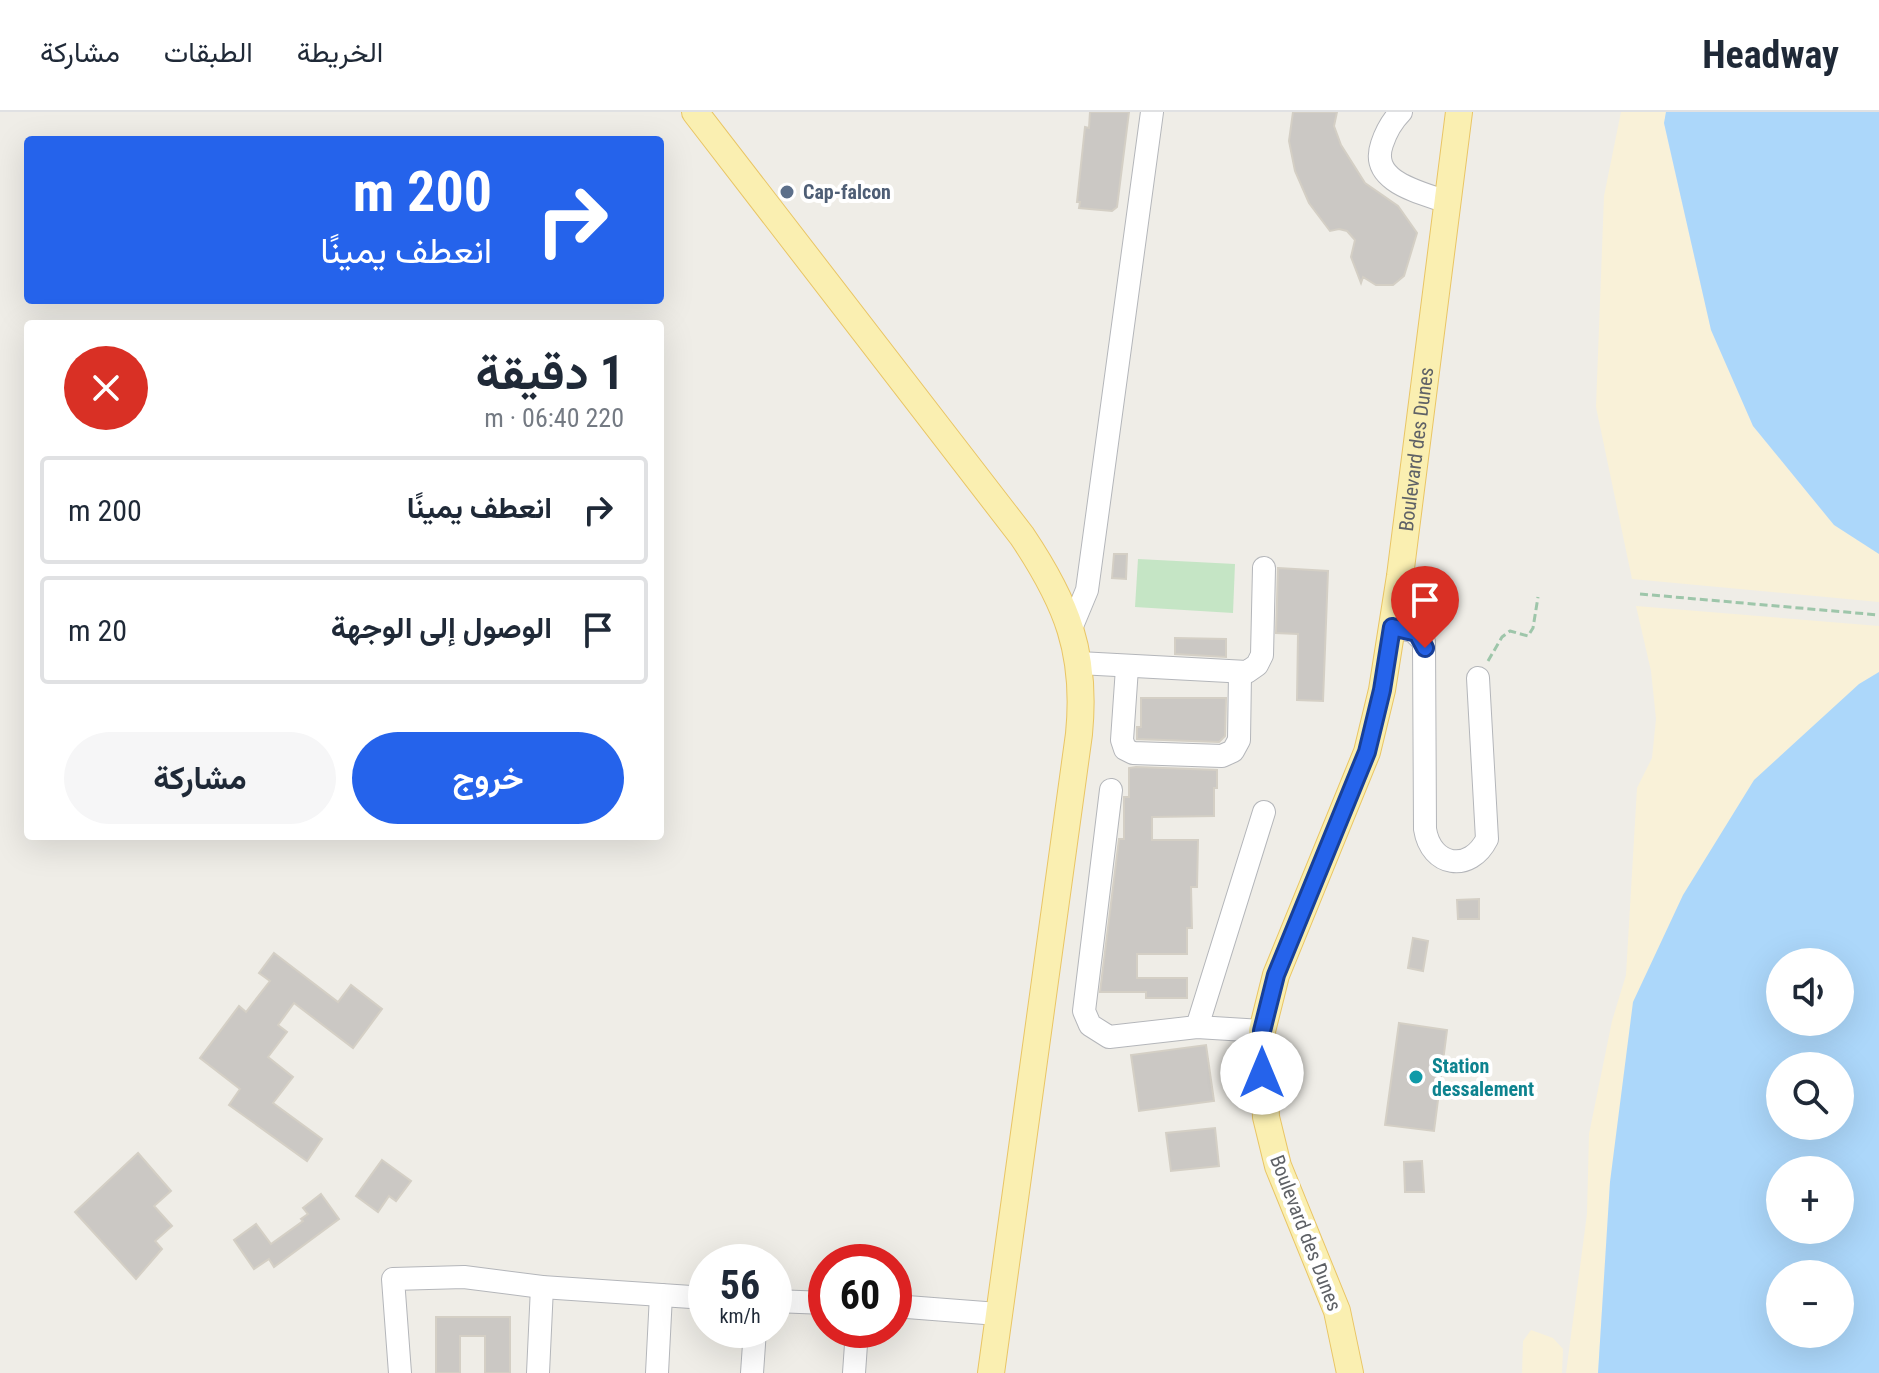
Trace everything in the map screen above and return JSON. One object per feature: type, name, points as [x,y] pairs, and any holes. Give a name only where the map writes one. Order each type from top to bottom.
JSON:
[{"type":"main road","points":[[695,112],[1022,536],[1042,566],[1072,626],[1083,698],[991,1373]]},
{"type":"main road","name":"Boulevard des Dunes","points":[[1350,1373],[1337,1311],[1278,1166],[1266,1117],[1262,1031],[1276,975],[1367,752],[1382,690],[1459,112]]},
{"type":"street","points":[[1072,626],[1087,590],[1152,112]]},
{"type":"street","points":[[1401,112],[1385,133],[1378,153],[1381,169],[1394,180],[1447,202]]},
{"type":"street","points":[[1079,663],[1240,674],[1253,668],[1262,655],[1264,568]]},
{"type":"street","points":[[1392,627],[1413,631],[1424,642],[1425,829],[1432,850],[1452,861],[1463,861],[1474,856],[1487,839],[1478,678]]},
{"type":"street","points":[[1127,668],[1122,740],[1125,749],[1133,753],[1228,754],[1239,740],[1240,674]]},
{"type":"street","points":[[1111,790],[1086,1018],[1095,1030],[1109,1037],[1197,1027],[1262,1031]]},
{"type":"street","points":[[1197,1027],[1264,812]]},
{"type":"street","points":[[400,1373],[393,1279],[464,1277],[542,1287],[688,1297]]},
{"type":"street","points":[[538,1373],[542,1287]]},
{"type":"street","points":[[657,1373],[661,1295]]},
{"type":"street","points":[[912,1307],[998,1314]]},
{"type":"street","points":[[752,1373],[754,1348]]},
{"type":"street","points":[[854,1373],[856,1348]]},
{"type":"path","points":[[1640,594],[1879,615]]},
{"type":"path","points":[[1478,678],[1502,637],[1510,631],[1528,636],[1533,628],[1538,597]]},
{"type":"green space","points":[[1138,559],[1235,564],[1233,613],[1135,607]]},
{"type":"sand","points":[[1621,112],[1666,112],[1664,124],[1711,330],[1753,426],[1834,525],[1879,554],[1879,602],[1632,579],[1596,407],[1604,196]]},
{"type":"sand","points":[[1636,606],[1879,626],[1879,672],[1859,684],[1610,1182],[1598,1373],[1566,1373],[1587,1214],[1589,1134],[1612,1021],[1626,975],[1637,788],[1652,758],[1656,719],[1651,671]]},
{"type":"sand","points":[[1531,1330],[1553,1338],[1563,1349],[1562,1373],[1522,1373],[1523,1341]]},
{"type":"water","points":[[1666,112],[1879,112],[1879,554],[1834,525],[1753,426],[1711,330],[1664,123]]},
{"type":"water","points":[[1879,672],[1879,1373],[1598,1373],[1610,1182],[1633,1002],[1683,895],[1754,780],[1859,684]]},
{"type":"building","points":[[1090,112],[1129,112],[1117,207],[1112,211],[1079,208],[1080,202],[1077,202],[1085,127],[1089,128]]},
{"type":"building","points":[[1293,112],[1337,112],[1334,126],[1341,145],[1365,183],[1398,206],[1417,233],[1404,276],[1393,285],[1376,285],[1363,277],[1361,283],[1351,257],[1355,240],[1347,231],[1330,231],[1309,203],[1295,171],[1289,141]]},
{"type":"building","points":[[1114,554],[1127,554],[1126,579],[1112,578]]},
{"type":"building","points":[[1278,568],[1328,571],[1323,701],[1297,700],[1298,634],[1276,633]]},
{"type":"building","points":[[1175,638],[1226,639],[1226,657],[1175,654]]},
{"type":"building","points":[[1141,698],[1226,698],[1225,736],[1219,742],[1137,739],[1137,727],[1141,727]]},
{"type":"building","points":[[1129,768],[1217,770],[1214,816],[1152,817],[1152,840],[1198,840],[1197,887],[1191,887],[1192,928],[1187,928],[1187,954],[1137,954],[1137,978],[1187,978],[1187,998],[1146,998],[1146,992],[1100,992],[1119,839],[1124,839],[1124,797],[1129,797]]},
{"type":"building","points":[[1479,899],[1479,919],[1458,919],[1457,900]]},
{"type":"building","points":[[1413,938],[1428,941],[1423,971],[1408,968]]},
{"type":"building","points":[[274,953],[338,1002],[351,985],[382,1009],[353,1048],[294,1003],[278,1025],[287,1032],[268,1057],[293,1077],[273,1103],[322,1139],[307,1161],[229,1105],[240,1089],[200,1058],[239,1006],[246,1012],[270,981],[259,973]]},
{"type":"building","name":"Station dessalement","points":[[1399,1023],[1447,1030],[1434,1131],[1385,1125]]},
{"type":"building","points":[[1206,1045],[1214,1101],[1139,1111],[1131,1055]]},
{"type":"building","points":[[1215,1128],[1219,1166],[1171,1171],[1166,1133]]},
{"type":"building","points":[[138,1153],[171,1191],[154,1206],[172,1226],[155,1241],[162,1249],[136,1279],[75,1212]]},
{"type":"building","points":[[382,1160],[411,1181],[396,1201],[389,1196],[378,1212],[356,1196]]},
{"type":"building","points":[[1422,1161],[1424,1192],[1405,1192],[1404,1162]]},
{"type":"building","points":[[321,1194],[339,1219],[274,1267],[269,1259],[254,1269],[234,1240],[256,1224],[271,1244],[303,1221],[301,1219],[308,1214],[303,1208]]},
{"type":"building","points":[[436,1317],[510,1317],[510,1373],[485,1373],[485,1336],[460,1336],[460,1373],[436,1373]]},
{"type":"place","name":"Cap-falcon","points":[[787,192]]},
{"type":"place","name":"Station dessalement","points":[[1416,1077]]},
{"type":"route","points":[[1262,1073],[1262,1031],[1276,975],[1367,752],[1382,690],[1392,627],[1417,633],[1425,648]]}]
